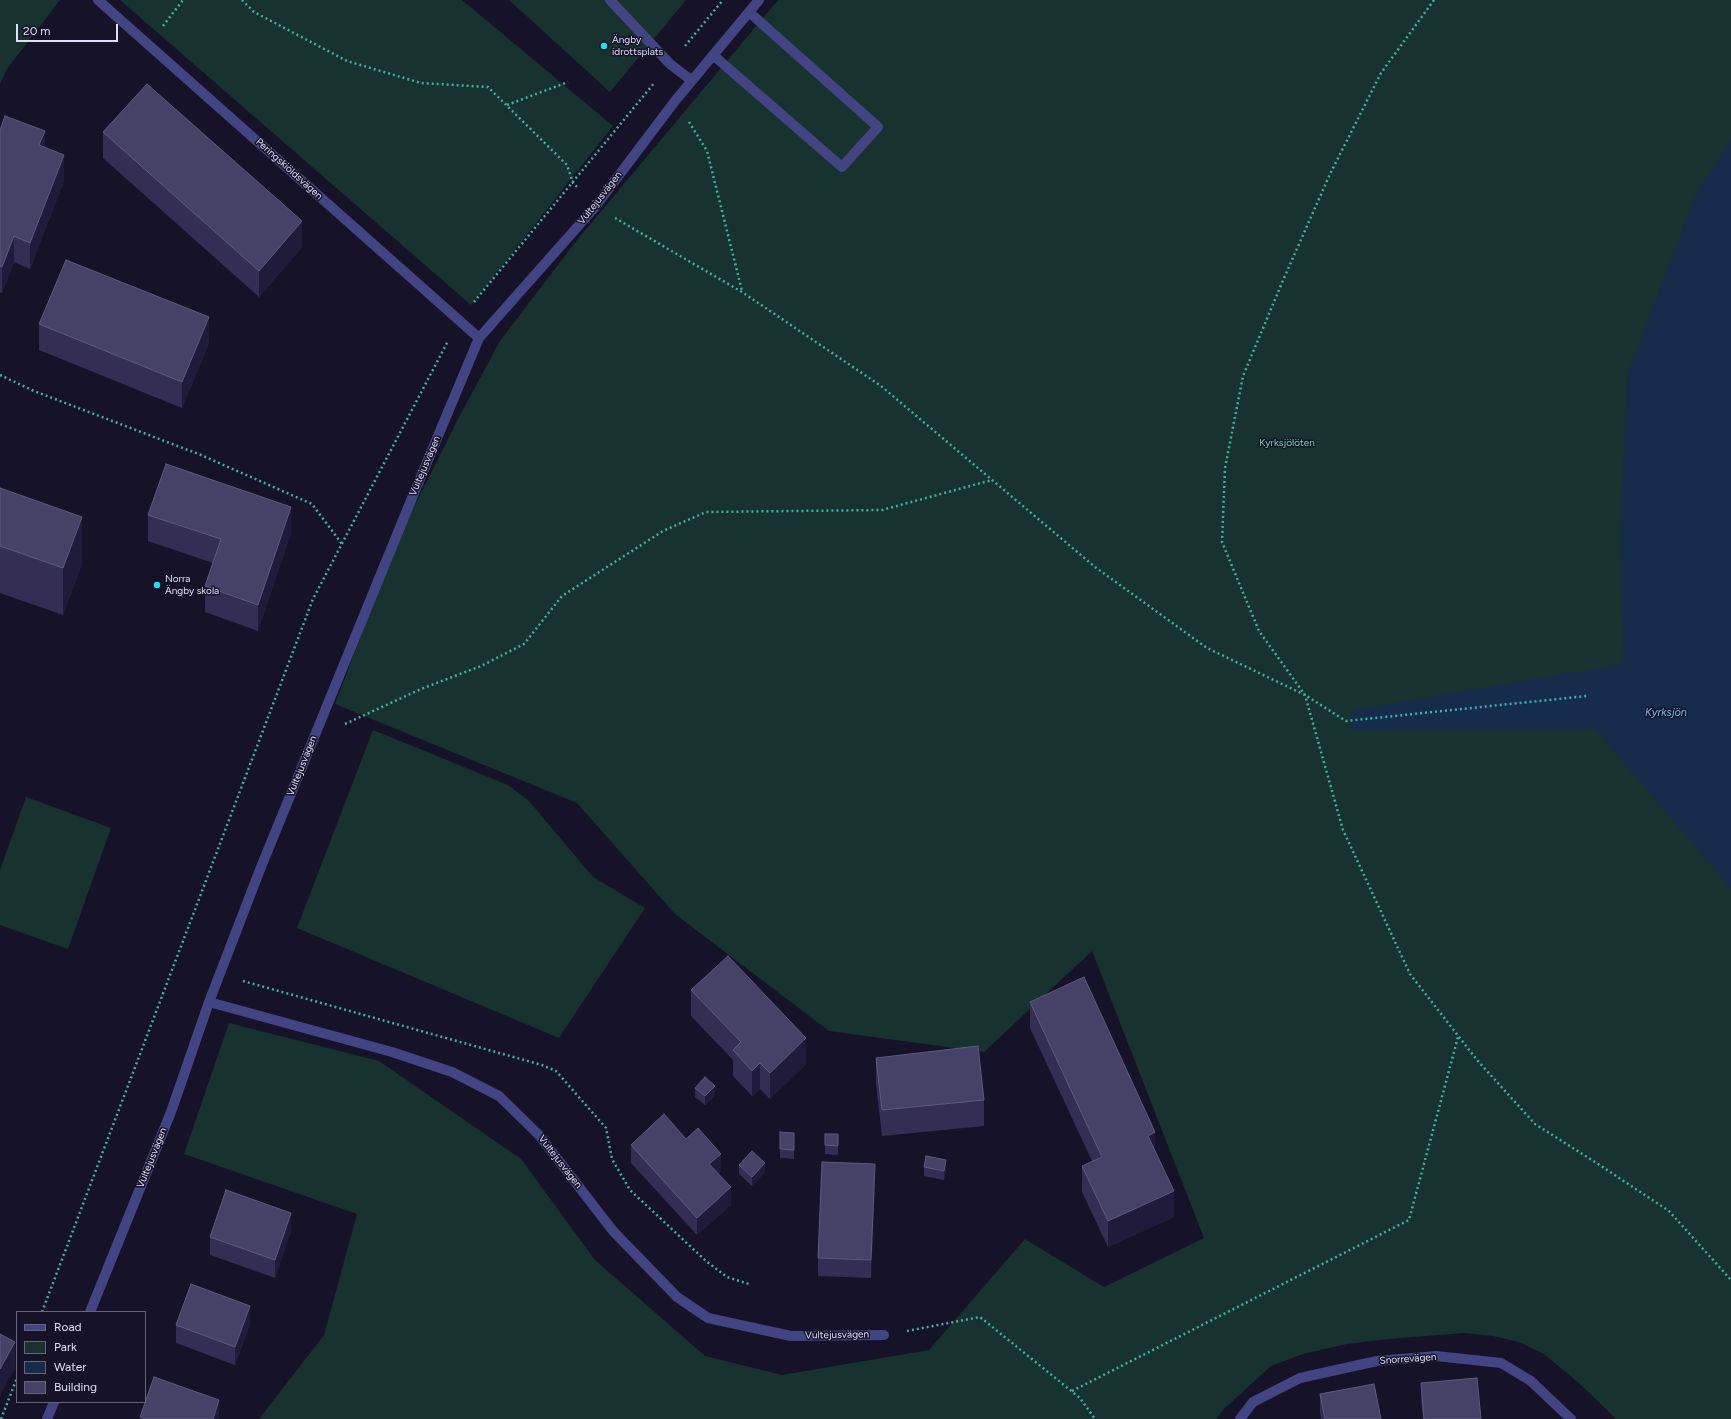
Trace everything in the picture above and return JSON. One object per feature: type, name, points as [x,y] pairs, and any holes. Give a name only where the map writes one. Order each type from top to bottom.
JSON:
[{"type":"street","name":"Peringskiöldsvägen","points":[[98,0],[480,338]]},
{"type":"street","points":[[610,0],[670,64],[691,80]]},
{"type":"street","name":"Vultejusvägen","points":[[90,1311],[171,1112],[209,1002],[261,867],[412,498],[480,338],[595,207],[691,80],[759,0]]},
{"type":"street","points":[[713,55],[842,167],[878,127],[749,12]]},
{"type":"street","name":"Vultejusvägen","points":[[209,1002],[399,1054],[452,1072],[499,1096],[539,1135],[613,1231],[677,1297],[708,1318],[791,1336],[884,1335]]},
{"type":"street","name":"Snorrevägen","points":[[1240,1419],[1254,1402],[1300,1378],[1377,1361],[1436,1356],[1501,1363],[1531,1381],[1571,1419]]},
{"type":"street","points":[[47,1419],[54,1403]]},
{"type":"path","points":[[242,0],[254,12],[346,61],[421,83],[488,87],[567,165],[573,183],[595,207],[742,292],[881,386],[1095,567],[1207,648],[1305,695],[1346,721],[1587,696]]},
{"type":"path","points":[[42,1311],[313,599],[459,320],[723,0]]},
{"type":"path","points":[[1434,0],[1381,74],[1330,174],[1243,376],[1225,468],[1222,542],[1259,631],[1305,695],[1343,830],[1410,974],[1477,1060],[1534,1124],[1669,1211],[1731,1280]]},
{"type":"path","points":[[507,105],[568,82]]},
{"type":"path","points":[[675,101],[707,151],[742,292]]},
{"type":"path","points":[[0,375],[34,391],[201,455],[312,504],[342,544]]},
{"type":"path","points":[[338,727],[421,689],[481,666],[524,644],[562,596],[663,531],[706,512],[882,510],[993,480]]},
{"type":"path","points":[[1072,1391],[1409,1220],[1458,1036]]},
{"type":"path","points":[[884,1335],[980,1316],[1080,1398],[1095,1419]]},
{"type":"path","points":[[1,1419],[16,1381]]},
{"type":"green space","points":[[0,0],[60,0],[7,69],[0,84]]},
{"type":"green space","points":[[120,0],[462,0],[613,126],[471,305]]},
{"type":"green space","name":"Ängby idrottsplats","points":[[509,0],[686,0],[610,92]]},
{"type":"green space","name":"Kyrksjölöten","points":[[778,0],[1731,0],[1731,1419],[1616,1419],[1580,1384],[1544,1354],[1519,1342],[1493,1336],[1464,1333],[1347,1344],[1303,1354],[1271,1366],[1225,1408],[1216,1419],[259,1419],[324,1335],[357,1214],[184,1154],[229,1023],[379,1061],[521,1159],[595,1260],[705,1356],[782,1375],[929,1350],[1025,1239],[1104,1287],[1204,1238],[1092,951],[984,1052],[829,1031],[675,914],[577,803],[335,704],[388,564],[412,511],[458,419],[500,341],[577,240]]},
{"type":"green space","points":[[373,730],[508,785],[529,801],[593,877],[645,908],[559,1038],[297,928]]},
{"type":"green space","points":[[26,797],[111,828],[68,949],[0,925],[0,870]]},
{"type":"water","name":"Kyrksjön","points":[[1731,141],[1731,889],[1595,729],[1351,730],[1350,711],[1623,664],[1620,527],[1628,373],[1698,189]]},
{"type":"building","points":[[147,84],[302,221],[259,271],[103,132]]},
{"type":"building","points":[[5,116],[45,131],[39,145],[64,155],[30,243],[14,236],[2,267],[0,266],[0,130]]},
{"type":"building","points":[[66,260],[209,317],[182,382],[39,324]]},
{"type":"building","points":[[166,464],[291,507],[258,605],[205,586],[221,539],[148,515]]},
{"type":"building","points":[[0,488],[82,517],[63,568],[0,546]]},
{"type":"building","points":[[728,956],[806,1038],[770,1073],[760,1063],[752,1071],[733,1050],[741,1042],[691,990]]},
{"type":"building","points":[[1084,977],[1155,1132],[1148,1136],[1174,1191],[1108,1221],[1082,1166],[1102,1157],[1030,1002]]},
{"type":"building","points":[[978,1046],[984,1100],[882,1110],[876,1058]]},
{"type":"building","points":[[705,1077],[715,1086],[705,1096],[695,1088]]},
{"type":"building","points":[[664,1114],[686,1139],[698,1128],[721,1154],[709,1164],[731,1187],[697,1218],[631,1145]]},
{"type":"building","points":[[780,1132],[794,1133],[794,1150],[780,1149]]},
{"type":"building","points":[[825,1134],[838,1134],[838,1146],[825,1145]]},
{"type":"building","points":[[752,1151],[765,1163],[752,1177],[739,1165]]},
{"type":"building","points":[[926,1156],[946,1160],[944,1171],[924,1167]]},
{"type":"building","points":[[822,1162],[875,1164],[871,1260],[818,1258]]},
{"type":"building","points":[[226,1190],[291,1213],[275,1260],[210,1237]]},
{"type":"building","points":[[191,1284],[250,1306],[235,1347],[176,1325]]},
{"type":"building","points":[[0,1334],[15,1342],[0,1369]]},
{"type":"building","points":[[154,1377],[219,1400],[213,1419],[145,1419],[140,1417]]},
{"type":"building","points":[[1477,1378],[1481,1419],[1424,1419],[1421,1383]]},
{"type":"building","points":[[1374,1384],[1381,1419],[1325,1419],[1320,1394]]},
{"type":"place","name":"Ängby idrottsplats","points":[[604,46]]},
{"type":"place","name":"Norra Ängby skola","points":[[157,585]]}]
